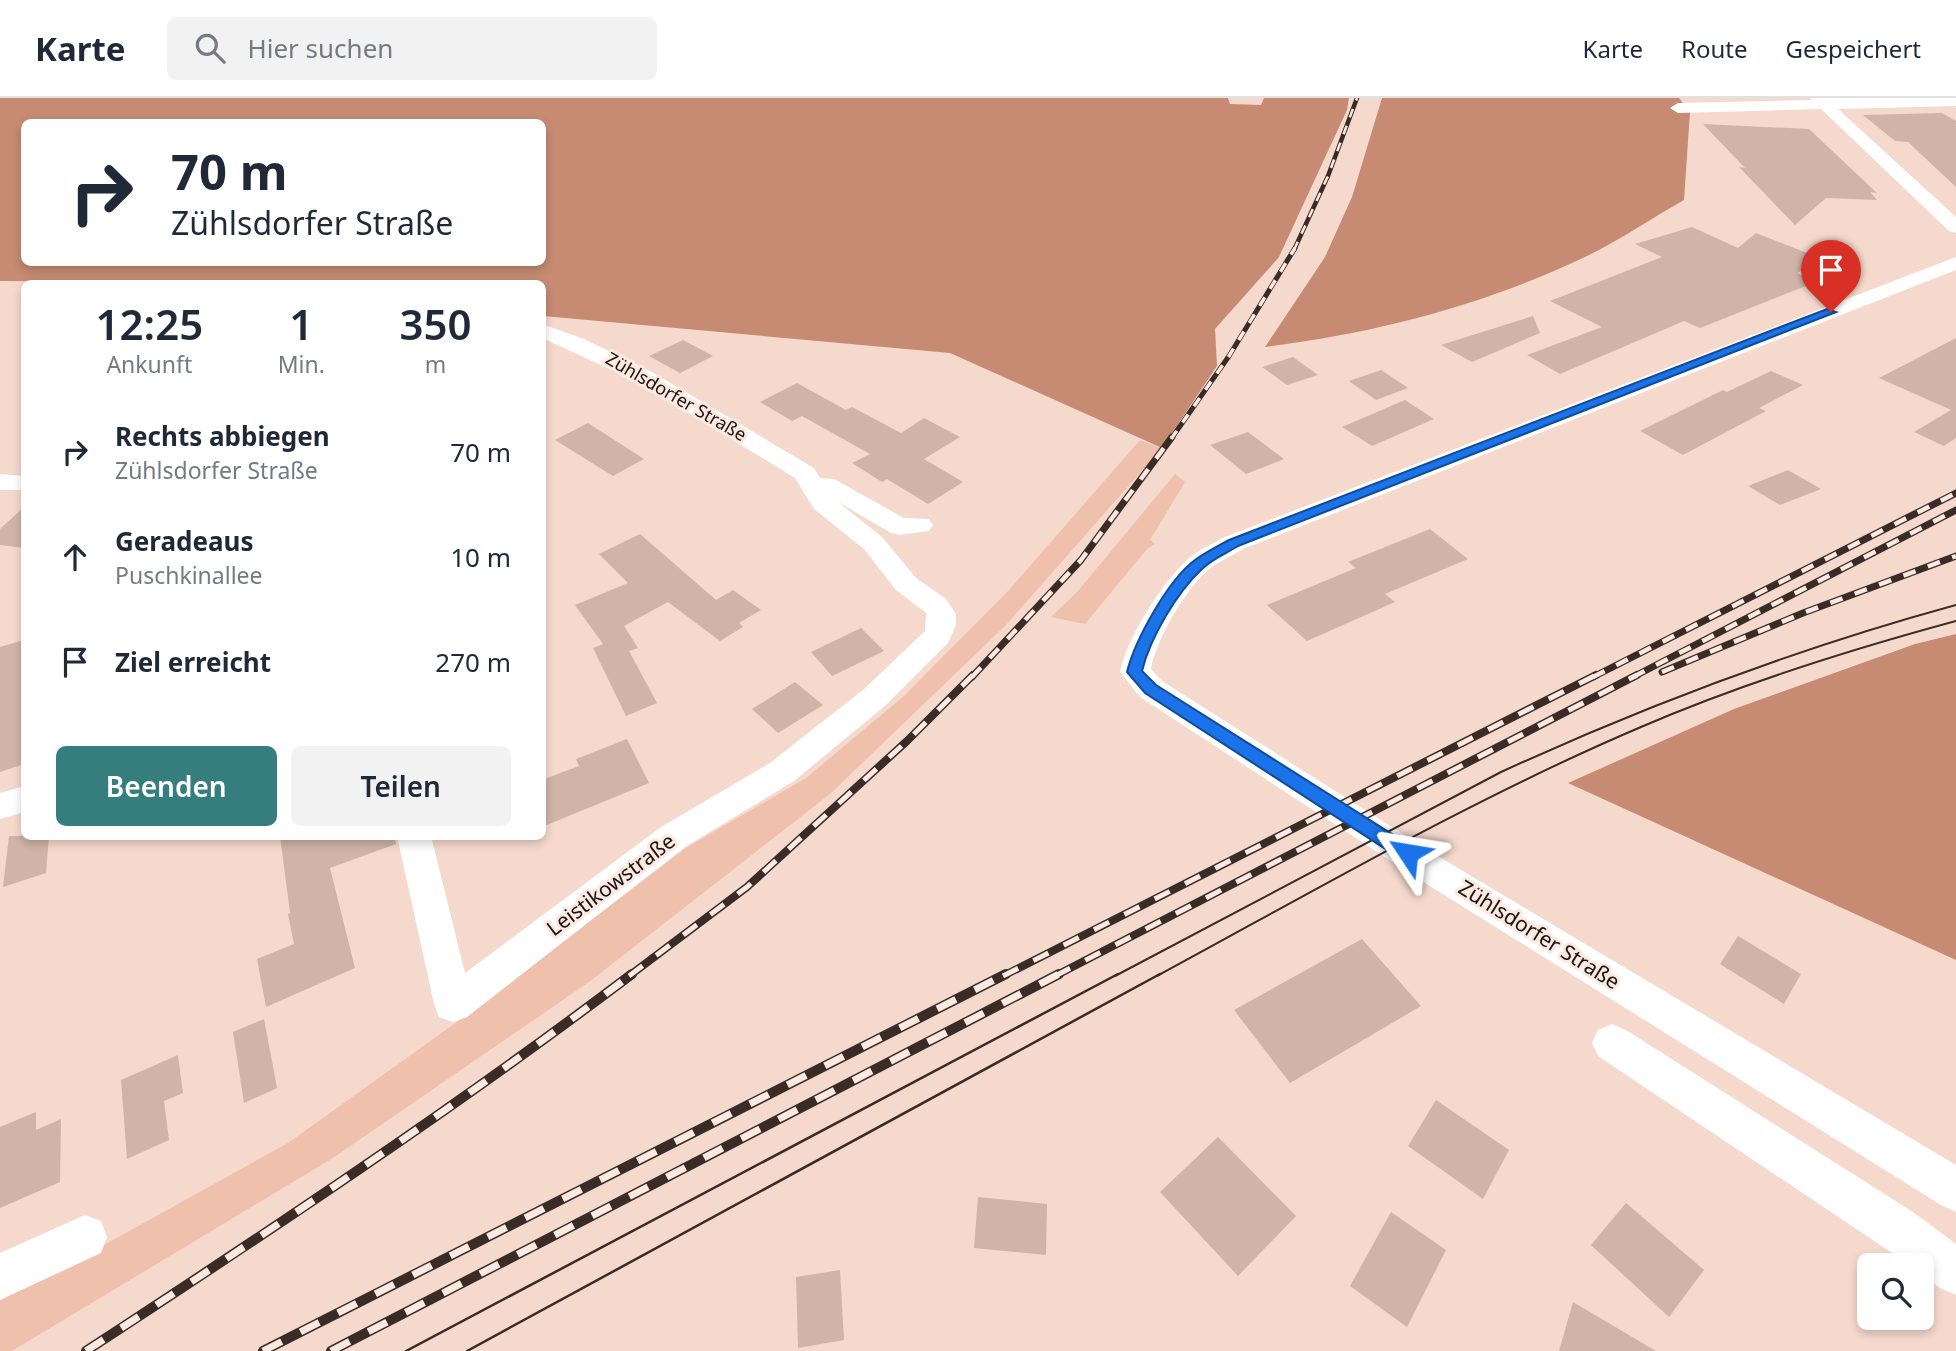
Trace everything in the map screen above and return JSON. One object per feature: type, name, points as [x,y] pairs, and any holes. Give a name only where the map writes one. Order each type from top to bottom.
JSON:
[{"type":"street","points":[[1822,101],[1956,227]]},
{"type":"street","points":[[1678,108],[1822,101],[1956,101]]},
{"type":"street","name":"Zühlsdorfer Straße","points":[[1956,263],[1234,543],[1198,564],[1175,590],[1138,656],[1135,672],[1151,689],[1429,867],[1956,1191]]},
{"type":"street","name":"Zühlsdorfer Straße","points":[[546,331],[584,345],[620,364],[900,527],[920,526]]},
{"type":"street","name":"Zühlsdorfer Straße","points":[[776,776],[875,697],[938,636],[942,625],[942,614],[936,606],[906,584],[873,542],[824,503],[805,473]]},
{"type":"street","points":[[0,482],[21,482]]},
{"type":"street","name":"Leistikowstraße","points":[[415,840],[453,1004],[673,837],[776,776]]},
{"type":"street","points":[[0,806],[21,800]]},
{"type":"street","points":[[1612,1043],[1896,1228],[1956,1272]]},
{"type":"street","points":[[0,1277],[85,1237]]},
{"type":"shaded area","points":[[0,98],[1228,98],[1230,104],[1261,105],[1264,98],[1349,98],[1347,110],[1279,257],[1215,329],[1217,366],[1162,448],[950,353],[546,316],[546,280],[0,281]]},
{"type":"shaded area","points":[[1382,98],[1679,98],[1690,112],[1684,200],[1599,250],[1470,303],[1348,334],[1265,347],[1325,257],[1352,197]]},
{"type":"shaded area","points":[[1140,440],[1162,448],[1006,625],[830,794],[589,982],[333,1158],[12,1351],[0,1351],[0,1300],[288,1143],[468,1014],[686,848],[806,778],[904,696],[1009,590]]},
{"type":"shaded area","points":[[1175,474],[1185,482],[1150,540],[1155,544],[1147,549],[1085,624],[1051,617],[1078,591]]},
{"type":"shaded area","points":[[1956,634],[1956,960],[1568,783],[1734,709],[1915,644]]},
{"type":"building","points":[[1942,113],[1956,121],[1956,187],[1908,142],[1895,141],[1863,115]]},
{"type":"building","points":[[1703,124],[1809,129],[1877,193],[1870,192],[1877,200],[1826,198],[1795,225],[1739,167],[1745,168]]},
{"type":"building","points":[[1692,227],[1738,248],[1756,233],[1825,260],[1797,273],[1816,282],[1700,328],[1684,321],[1560,374],[1527,355],[1602,327],[1550,301],[1662,257],[1635,244]]},
{"type":"building","points":[[1533,316],[1540,333],[1472,362],[1441,345]]},
{"type":"building","points":[[1956,338],[1956,438],[1944,446],[1914,432],[1951,410],[1879,378]]},
{"type":"building","points":[[683,340],[713,356],[680,373],[649,356]]},
{"type":"building","points":[[1293,357],[1318,375],[1287,385],[1262,367]]},
{"type":"building","points":[[1381,370],[1408,388],[1376,400],[1349,381]]},
{"type":"building","points":[[1771,371],[1803,385],[1759,408],[1766,411],[1683,455],[1640,431],[1723,390],[1727,392]]},
{"type":"building","points":[[797,383],[846,410],[852,407],[901,433],[924,418],[960,437],[924,459],[963,482],[928,504],[887,479],[882,482],[852,463],[870,454],[802,416],[792,421],[760,402]]},
{"type":"building","points":[[1405,400],[1434,419],[1372,446],[1342,427]]},
{"type":"building","points":[[588,423],[644,459],[613,476],[555,440]]},
{"type":"building","points":[[1248,432],[1284,459],[1246,474],[1210,445]]},
{"type":"building","points":[[1788,470],[1821,489],[1780,505],[1748,486]]},
{"type":"building","points":[[21,510],[21,548],[0,545],[0,529]]},
{"type":"building","points":[[1430,529],[1468,559],[1385,594],[1395,602],[1307,641],[1267,605],[1356,568],[1348,562]]},
{"type":"building","points":[[640,534],[716,600],[733,590],[761,610],[739,623],[743,627],[720,641],[668,602],[624,626],[638,648],[629,651],[657,703],[626,716],[593,648],[603,644],[575,605],[628,583],[599,554]]},
{"type":"building","points":[[861,628],[884,651],[832,676],[811,652]]},
{"type":"building","points":[[21,641],[21,765],[0,772],[0,647]]},
{"type":"building","points":[[795,682],[823,705],[778,733],[752,709]]},
{"type":"building","points":[[627,739],[649,783],[546,825],[546,778],[579,766],[576,759]]},
{"type":"building","points":[[9,836],[21,836],[21,840],[49,840],[46,873],[3,887]]},
{"type":"building","points":[[281,840],[395,840],[396,844],[330,868],[355,968],[266,1007],[257,959],[294,944],[288,914]]},
{"type":"building","points":[[1738,936],[1801,974],[1784,1004],[1720,964]]},
{"type":"building","points":[[1362,939],[1421,1006],[1290,1083],[1234,1010]]},
{"type":"building","points":[[264,1019],[277,1088],[244,1103],[233,1032]]},
{"type":"building","points":[[178,1055],[183,1093],[164,1101],[169,1140],[127,1159],[121,1080]]},
{"type":"building","points":[[1436,1100],[1509,1150],[1483,1199],[1408,1146]]},
{"type":"building","points":[[36,1112],[36,1130],[61,1119],[60,1182],[0,1208],[0,1127]]},
{"type":"building","points":[[1218,1137],[1296,1216],[1238,1276],[1160,1192]]},
{"type":"building","points":[[978,1197],[1047,1204],[1046,1255],[974,1248]]},
{"type":"building","points":[[1626,1203],[1704,1270],[1669,1317],[1591,1245]]},
{"type":"building","points":[[1391,1212],[1446,1250],[1407,1327],[1350,1286]]},
{"type":"building","points":[[840,1270],[844,1340],[798,1348],[796,1277]]},
{"type":"building","points":[[1573,1302],[1656,1351],[1559,1351]]},
{"type":"tram line","points":[[1115,976],[1501,772],[1557,747],[1725,679],[1839,640],[1956,605]]},
{"type":"tram line","points":[[1157,976],[1456,814],[1641,727],[1757,682],[1956,621]]},
{"type":"tram line","points":[[406,1351],[1118,974]]},
{"type":"tram line","points":[[467,1351],[1160,974]]},
{"type":"railway","points":[[1295,249],[1328,176],[1357,98]]},
{"type":"railway","points":[[1171,439],[1229,356],[1295,249]]},
{"type":"railway","points":[[972,677],[1081,560],[1172,437]]},
{"type":"railway","points":[[1593,677],[1956,493]]},
{"type":"railway","points":[[1633,677],[1956,510]]},
{"type":"railway","points":[[1662,672],[1803,613],[1956,556]]},
{"type":"railway","points":[[629,976],[747,887],[907,741],[973,675]]},
{"type":"railway","points":[[1003,976],[1596,675]]},
{"type":"railway","points":[[1055,976],[1637,675]]},
{"type":"railway","points":[[86,1351],[430,1120],[632,974]]},
{"type":"railway","points":[[263,1351],[1006,974]]},
{"type":"railway","points":[[331,1351],[1059,974]]},
{"type":"route","points":[[1408,853],[1151,689],[1135,672],[1138,656],[1175,590],[1198,564],[1234,543],[1831,312]]}]
